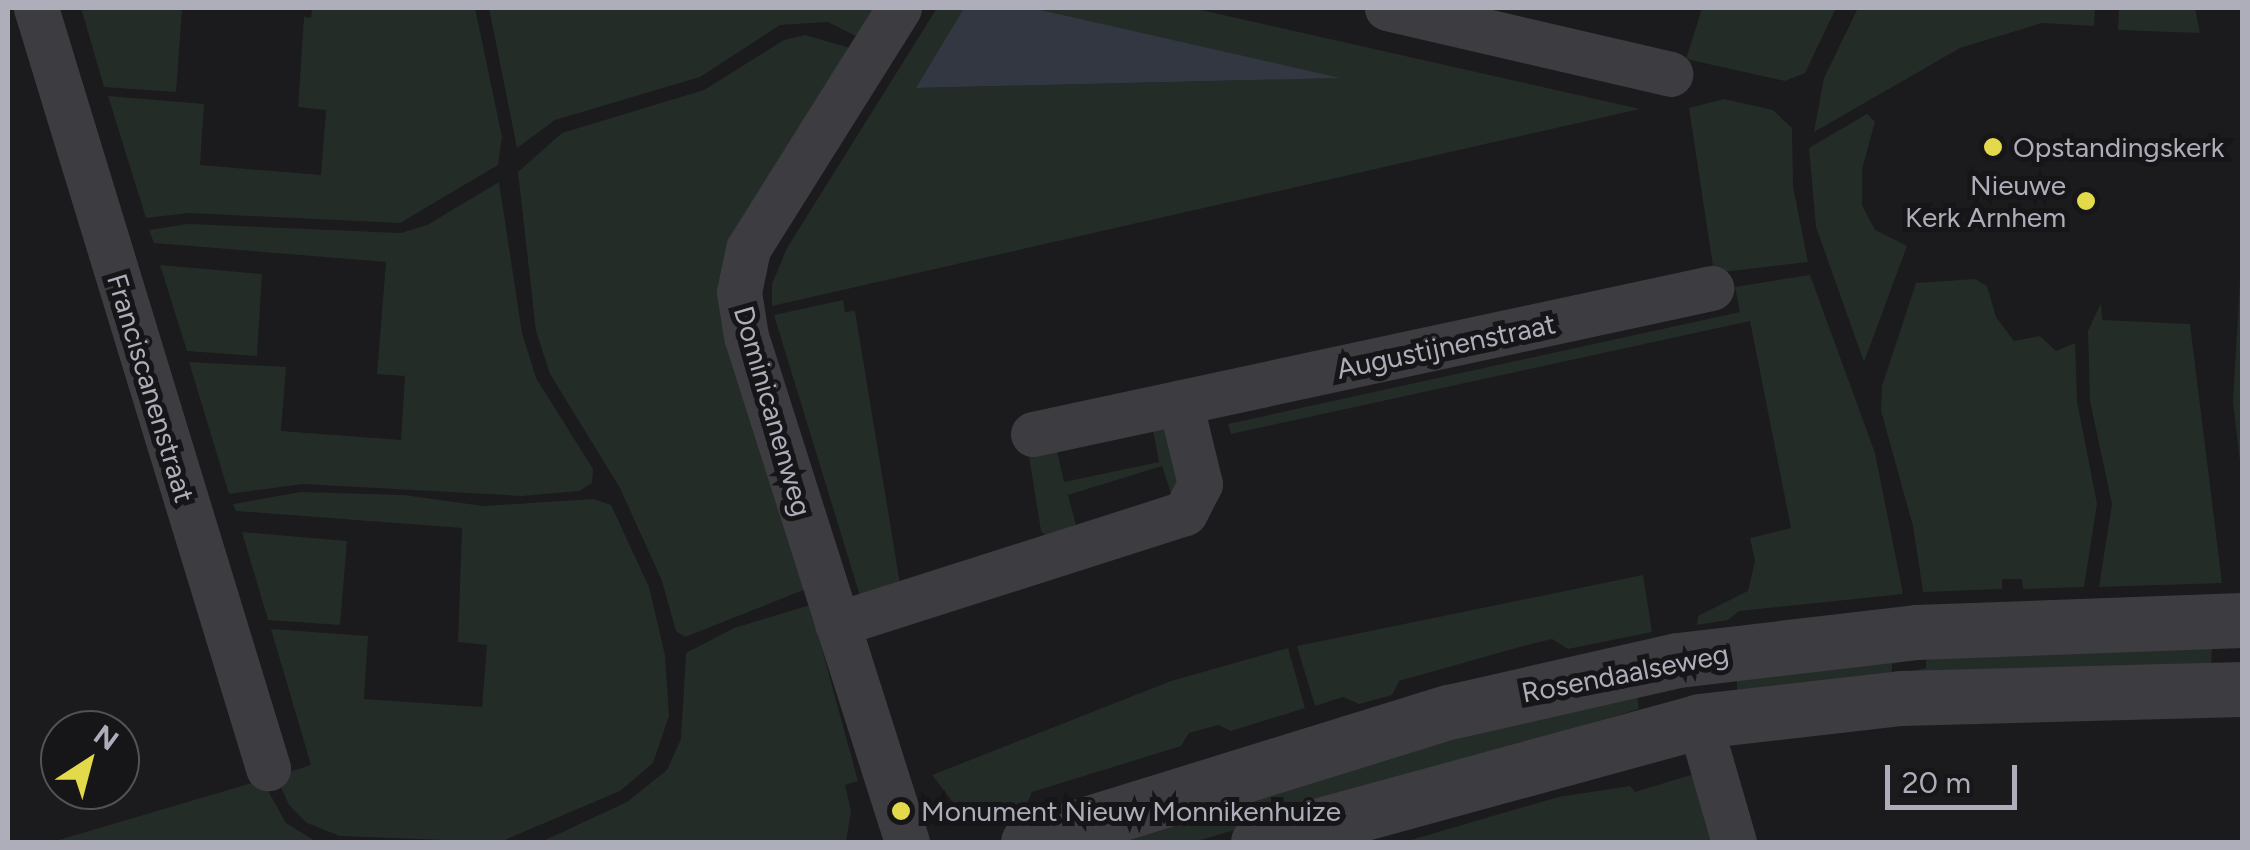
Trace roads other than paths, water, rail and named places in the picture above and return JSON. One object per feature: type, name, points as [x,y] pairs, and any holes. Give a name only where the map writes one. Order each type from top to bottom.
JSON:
[{"type":"street","name":"Franciscanenstraat","points":[[36,8],[268,768]]},
{"type":"street","name":"Dominicanenweg","points":[[899,8],[748,248],[739,292],[746,336],[908,842]]},
{"type":"street","points":[[1388,8],[1670,74]]},
{"type":"street","name":"Augustijnenstraat","points":[[1033,434],[1711,288]]},
{"type":"street","points":[[837,624],[1185,513],[1200,484],[1180,402]]},
{"type":"street","name":"Rosendaalseweg","points":[[1028,842],[1449,712],[1678,660],[1916,632],[2242,620]]},
{"type":"street","points":[[1678,660],[1734,842]]},
{"type":"street","points":[[1258,842],[1699,721],[1900,698],[2242,689]]},
{"type":"place","name":"Opstandingskerk","points":[[1993,147]]},
{"type":"place","name":"Nieuwe Kerk Arnhem","points":[[2086,201]]},
{"type":"place","name":"Monument Nieuw Monnikenhuize","points":[[901,811]]}]
